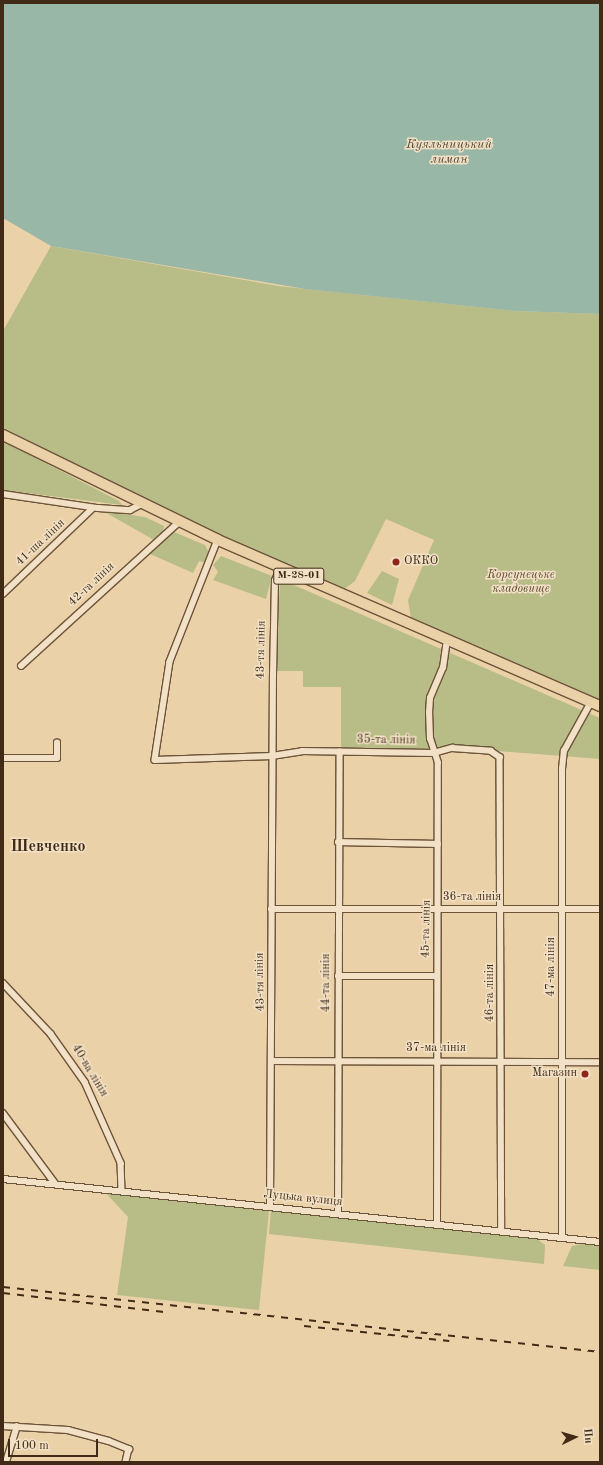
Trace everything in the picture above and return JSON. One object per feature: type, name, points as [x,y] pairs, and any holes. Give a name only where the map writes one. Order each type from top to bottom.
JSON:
[{"type":"highway","name":"М-28-01","points":[[3,435],[218,540],[595,704]]},
{"type":"street","points":[[3,494],[93,508],[130,510],[142,504]]},
{"type":"street","name":"41-ша лінія","points":[[3,594],[93,508]]},
{"type":"street","name":"42-га лінія","points":[[21,666],[179,522]]},
{"type":"street","points":[[218,540],[170,662],[155,760],[272,756]]},
{"type":"street","name":"43-тя лінія","points":[[270,1206],[273,1061],[271,909],[274,603],[280,568]]},
{"type":"street","name":"45-та лінія","points":[[437,1223],[438,763],[434,753],[429,713],[430,698],[443,668],[447,640]]},
{"type":"street","name":"47-ма лінія","points":[[562,1238],[562,763],[564,751],[595,704]]},
{"type":"street","points":[[3,758],[57,758],[57,743]]},
{"type":"street","name":"35-та лінія","points":[[272,756],[302,751],[434,753],[459,748],[498,755]]},
{"type":"street","name":"44-та лінія","points":[[338,1213],[338,842],[340,752]]},
{"type":"street","name":"46-та лінія","points":[[498,755],[501,761],[502,1231]]},
{"type":"street","points":[[338,842],[438,844]]},
{"type":"street","name":"36-та лінія","points":[[271,909],[600,909]]},
{"type":"street","points":[[338,976],[437,976]]},
{"type":"street","name":"40-ва лінія","points":[[3,983],[51,1034],[85,1082],[121,1163],[122,1190]]},
{"type":"street","name":"37-ма лінія","points":[[273,1061],[502,1060],[600,1062]]},
{"type":"street","points":[[3,1112],[55,1183]]},
{"type":"street","name":"Луцька вулиця","points":[[3,1179],[55,1183],[437,1223],[600,1242]]},
{"type":"street","points":[[3,1426],[68,1430],[129,1449],[126,1462]]},
{"type":"street","points":[[6,1462],[17,1427]]},
{"type":"green space","name":"Корсунецьке кладовище","points":[[51,246],[278,286],[515,311],[600,314],[600,703],[411,619],[408,600],[434,540],[386,519],[355,581],[343,590],[217,534],[3,428],[3,331]]},
{"type":"green space","points":[[3,441],[119,501],[122,505],[3,490]]},
{"type":"green space","points":[[103,511],[145,517],[164,526],[163,531],[154,540]]},
{"type":"green space","points":[[174,532],[205,545],[210,555],[206,563],[199,561],[193,573],[148,553],[167,534]]},
{"type":"green space","points":[[221,556],[272,576],[266,599],[213,580],[218,572],[213,565]]},
{"type":"green space","points":[[382,571],[399,579],[392,605],[367,593]]},
{"type":"green space","points":[[280,579],[600,718],[600,759],[459,748],[442,752],[349,752],[341,746],[341,687],[303,687],[303,671],[276,671]]},
{"type":"green space","points":[[104,1191],[269,1211],[259,1310],[117,1295],[128,1217]]},
{"type":"green space","points":[[271,1210],[537,1239],[545,1245],[544,1264],[269,1234]]},
{"type":"green space","points":[[582,1244],[600,1246],[600,1270],[563,1266],[572,1246]]},
{"type":"water","name":"Куяльницький лиман","points":[[3,3],[600,3],[600,314],[515,311],[305,289],[51,246],[3,218]]},
{"type":"railway","points":[[3,1287],[600,1352]]},
{"type":"railway","points":[[3,1293],[164,1312]]},
{"type":"railway","points":[[304,1326],[449,1341]]},
{"type":"place","name":"ОККО","points":[[396,562]]},
{"type":"place","name":"Магазин","points":[[585,1074]]},
{"type":"district","name":"Шевченко","points":[[48,847]]}]
